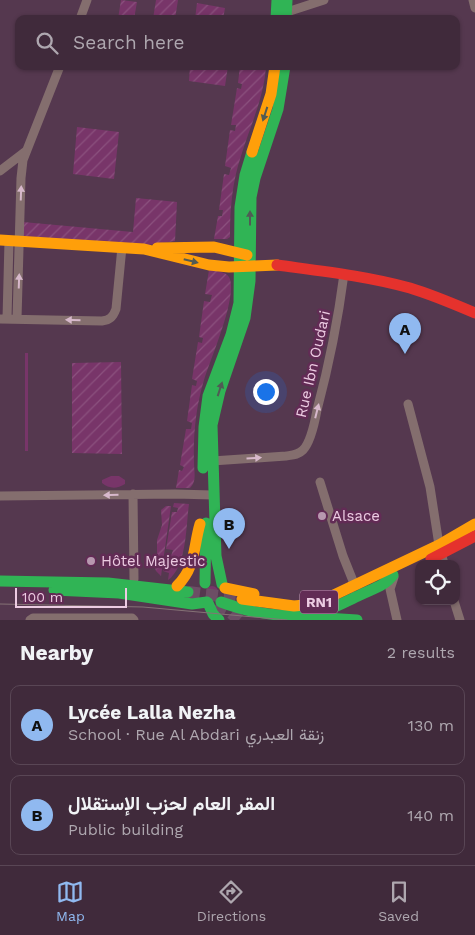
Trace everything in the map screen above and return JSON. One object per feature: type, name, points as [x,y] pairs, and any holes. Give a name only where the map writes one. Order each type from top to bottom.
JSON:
[{"type":"main road","points":[[276,15],[277,0]]},
{"type":"main road","points":[[218,620],[202,596],[214,416],[220,391],[245,318],[249,297],[239,214],[242,191],[250,159],[269,104],[274,70]]},
{"type":"main road","points":[[224,592],[216,556],[202,442],[205,410],[210,387],[237,311],[245,260],[251,197],[255,178],[278,109],[284,70]]},
{"type":"main road","points":[[10,241],[144,249],[209,265],[245,260]]},
{"type":"main road","points":[[144,249],[191,246],[221,248],[245,260],[344,274],[409,288],[475,312]]},
{"type":"main road","points":[[177,586],[188,574],[192,565],[198,530],[206,516]]},
{"type":"main road","name":"RN1","points":[[241,604],[308,606],[323,601],[441,554],[475,524]]},
{"type":"main road","name":"RN1","points":[[428,560],[475,536]]},
{"type":"main road","name":"RN1","points":[[392,573],[415,565]]},
{"type":"main road","points":[[0,581],[34,585],[41,590],[119,593],[192,604],[213,604],[224,592],[300,600],[320,596],[378,570],[392,573],[383,585],[328,610],[312,614],[300,615],[241,604]]},
{"type":"main road","points":[[34,585],[45,577],[96,576],[134,579],[190,588],[204,585],[214,580],[224,592],[241,604],[255,620]]},
{"type":"main road","points":[[0,588],[108,583],[188,595]]},
{"type":"main road","points":[[312,614],[325,618],[358,620]]},
{"type":"street","points":[[81,15],[87,0]]},
{"type":"street","points":[[287,10],[324,0]]},
{"type":"street","points":[[473,0],[475,8]]},
{"type":"street","points":[[58,70],[23,160],[10,241],[3,319],[102,321],[110,319],[114,316],[116,310],[122,247]]},
{"type":"street","points":[[0,171],[28,150]]},
{"type":"street","points":[[10,241],[17,319]]},
{"type":"street","name":"Rue Ibn Oudari","points":[[212,461],[297,454],[307,445],[320,401],[333,344],[344,274]]},
{"type":"street","points":[[408,404],[430,487],[441,554]]},
{"type":"street","points":[[320,482],[343,556],[353,581]]},
{"type":"street","points":[[0,496],[133,494],[209,496]]},
{"type":"street","points":[[133,494],[134,579]]},
{"type":"street","points":[[152,497],[169,499],[209,496]]},
{"type":"street","points":[[392,573],[390,589],[397,620]]},
{"type":"street","points":[[455,605],[460,620]]},
{"type":"street","points":[[30,620],[33,618],[57,617],[132,618],[134,620]]},
{"type":"shaded area","points":[[121,0],[137,2],[135,15],[119,15]]},
{"type":"shaded area","points":[[156,0],[178,0],[176,15],[154,15]]},
{"type":"shaded area","points":[[197,3],[225,8],[224,15],[196,15]]},
{"type":"shaded area","points":[[190,70],[227,70],[225,86],[189,81]]},
{"type":"shaded area","points":[[240,70],[266,70],[260,101],[235,176],[231,206],[230,237],[227,239],[214,239],[218,216],[222,216],[223,210],[219,210],[224,174],[229,175],[231,168],[225,166],[230,130],[235,131],[236,125],[231,125],[237,88],[241,89],[242,84],[238,83]]},
{"type":"shaded area","points":[[77,127],[119,132],[114,179],[73,174]]},
{"type":"shaded area","points":[[136,198],[177,202],[175,241],[142,246],[20,239],[23,222],[133,232]]},
{"type":"shaded area","points":[[209,270],[223,272],[229,277],[231,285],[230,297],[227,312],[204,380],[197,410],[194,482],[190,488],[176,488],[179,470],[182,471],[184,467],[180,465],[186,429],[191,429],[192,423],[187,421],[192,385],[196,386],[197,381],[192,379],[198,342],[202,343],[203,338],[199,337],[204,301],[210,302],[212,295],[205,294]]},
{"type":"shaded area","points":[[25,353],[28,353],[28,451],[25,451]]},
{"type":"shaded area","points":[[121,362],[122,454],[72,453],[72,363]]},
{"type":"shaded area","points":[[111,476],[119,476],[125,480],[125,484],[113,488],[102,483],[102,480]]},
{"type":"shaded area","points":[[174,503],[189,504],[185,545],[182,556],[179,566],[168,580],[169,573],[163,571],[166,555],[171,556],[173,550],[166,549],[172,512],[177,512],[178,508],[173,507]]},
{"type":"shaded area","points":[[166,506],[171,506],[161,576],[156,571],[154,565],[157,556],[157,540],[162,525],[161,510]]},
{"type":"shaded area","points":[[210,586],[214,586],[218,592],[214,598],[210,598],[206,594],[206,590]]},
{"type":"tunnel","points":[[188,592],[242,599]]},
{"type":"tunnel","points":[[216,604],[228,610],[239,620]]},
{"type":"tram line","points":[[0,604],[143,607],[287,620]]},
{"type":"traffic: fast","points":[[276,15],[277,0]]},
{"type":"traffic: fast","points":[[286,15],[287,0]]},
{"type":"traffic: fast","points":[[222,584],[216,556],[212,425],[220,391],[245,318],[250,281],[251,197],[255,178],[278,109],[284,70]]},
{"type":"traffic: fast","points":[[203,468],[204,427],[208,396],[231,335],[239,303],[240,207],[245,175],[252,152]]},
{"type":"traffic: fast","points":[[205,583],[206,523]]},
{"type":"traffic: fast","points":[[221,602],[270,614],[309,614],[321,612],[374,589],[382,585],[393,575]]},
{"type":"traffic: fast","points":[[0,581],[108,583],[188,592]]},
{"type":"traffic: fast","points":[[54,590],[119,593],[192,604],[207,602]]},
{"type":"traffic: fast","points":[[208,603],[213,614],[219,620]]},
{"type":"traffic: fast","points":[[312,615],[325,618],[357,620]]},
{"type":"traffic: slow","points":[[252,152],[271,94],[274,70]]},
{"type":"traffic: slow","points":[[0,240],[144,249],[209,265],[229,267],[277,265]]},
{"type":"traffic: slow","points":[[157,248],[214,247],[247,255]]},
{"type":"traffic: slow","points":[[177,586],[188,572],[191,564],[200,524]]},
{"type":"traffic: slow","points":[[242,599],[294,606],[315,604],[439,545],[475,524]]},
{"type":"traffic: slow","points":[[225,588],[254,594]]},
{"type":"traffic: jam","points":[[277,265],[344,274],[394,284],[427,294],[475,313]]},
{"type":"traffic: jam","points":[[431,559],[475,536]]},
{"type":"place","name":"Lycée Lalla Nezha","points":[[405,354]]},
{"type":"place","name":"Alsace","points":[[322,516]]},
{"type":"place","name":"المقر العام لحزب الإستقلال","points":[[229,549]]},
{"type":"place","name":"Hôtel Majestic","points":[[91,561]]}]
